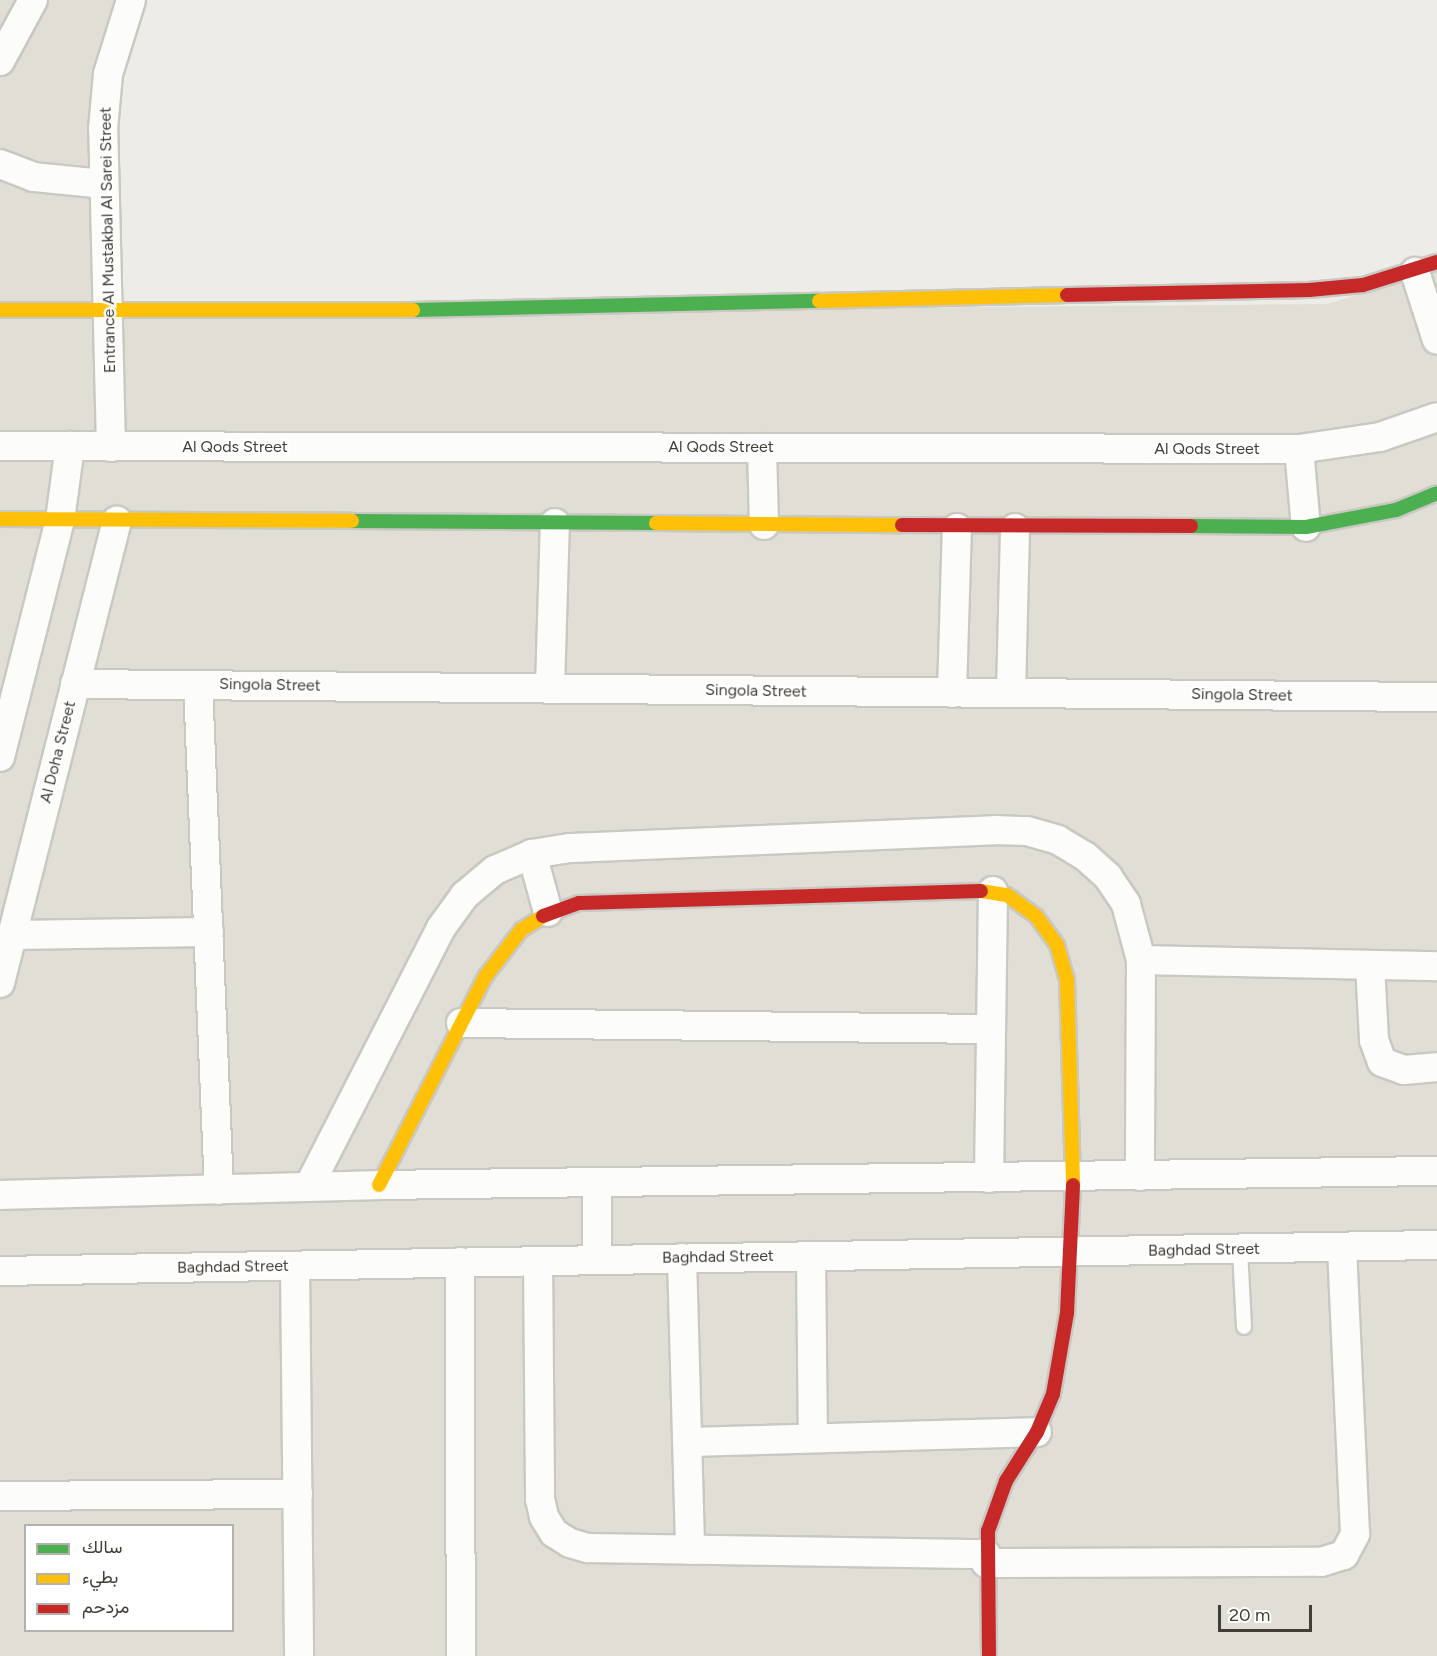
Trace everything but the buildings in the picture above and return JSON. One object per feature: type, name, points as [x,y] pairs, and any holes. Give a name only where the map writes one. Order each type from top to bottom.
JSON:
[{"type":"street","points":[[0,61],[33,0]]},
{"type":"street","name":"Entrance Al Mustakbal Al Sarei Street","points":[[111,447],[103,129],[108,74],[131,0]]},
{"type":"street","points":[[0,164],[34,177],[104,184]]},
{"type":"street","points":[[0,310],[369,311],[1309,290],[1363,285],[1426,267],[1437,340]]},
{"type":"street","name":"Al Qods Street","points":[[0,446],[1299,449],[1380,437],[1437,417]]},
{"type":"street","points":[[0,757],[60,520],[70,446]]},
{"type":"street","points":[[762,448],[764,525]]},
{"type":"street","points":[[1299,449],[1306,527]]},
{"type":"street","points":[[0,519],[957,528],[1306,527],[1396,510],[1437,493]]},
{"type":"street","name":"Al Doha Street","points":[[0,983],[117,521]]},
{"type":"street","points":[[550,688],[555,523]]},
{"type":"street","points":[[952,693],[957,528]]},
{"type":"street","points":[[1011,693],[1015,528]]},
{"type":"street","name":"Singola Street","points":[[75,684],[1437,697]]},
{"type":"street","points":[[198,685],[219,1190]]},
{"type":"street","points":[[309,1186],[441,928],[472,889],[495,870],[532,854],[571,848],[1027,831],[1058,840],[1085,856],[1108,877],[1126,904],[1141,960],[1140,1176]]},
{"type":"street","points":[[532,854],[548,912]]},
{"type":"street","points":[[379,1185],[460,1023],[500,955],[521,930],[548,912],[579,903],[938,889],[993,891],[1008,895],[1036,916],[1057,945],[1067,979],[1073,1176],[1070,1252],[1063,1354],[1053,1394],[1037,1432],[995,1505],[986,1558],[989,1656]]},
{"type":"street","points":[[989,1178],[993,891]]},
{"type":"street","points":[[12,935],[209,932]]},
{"type":"street","points":[[1141,960],[1437,966]]},
{"type":"street","points":[[1370,965],[1375,1046],[1382,1062],[1404,1070],[1437,1068]]},
{"type":"street","points":[[460,1023],[991,1029]]},
{"type":"street","points":[[0,1195],[309,1186],[1437,1171]]},
{"type":"street","points":[[597,1183],[597,1259]]},
{"type":"street","name":"Baghdad Street","points":[[0,1271],[1437,1245]]},
{"type":"street","points":[[538,1261],[540,1499],[543,1517],[554,1533],[570,1543],[588,1548],[986,1558],[1321,1562],[1344,1555],[1355,1534],[1342,1248]]},
{"type":"street","points":[[811,1256],[813,1438]]},
{"type":"street","points":[[682,1258],[690,1550]]},
{"type":"street","points":[[460,1262],[461,1656]]},
{"type":"street","points":[[295,1266],[299,1656]]},
{"type":"street","points":[[687,1442],[1037,1432]]},
{"type":"street","points":[[0,1496],[298,1494]]},
{"type":"lane","points":[[1240,1250],[1244,1327]]},
{"type":"shaded area","points":[[0,0],[118,0],[101,315],[1328,304],[1437,269],[1437,1656],[0,1656]]},
{"type":"traffic: fast","points":[[413,310],[819,301]]},
{"type":"traffic: fast","points":[[1191,526],[1306,527],[1396,510],[1437,493]]},
{"type":"traffic: fast","points":[[352,521],[656,523]]},
{"type":"traffic: slow","points":[[819,301],[1067,295]]},
{"type":"traffic: slow","points":[[0,310],[413,310]]},
{"type":"traffic: slow","points":[[0,519],[352,521]]},
{"type":"traffic: slow","points":[[656,523],[902,525]]},
{"type":"traffic: slow","points":[[981,891],[1007,895],[1036,916],[1057,945],[1067,979],[1073,1185]]},
{"type":"traffic: slow","points":[[379,1185],[485,977],[521,930],[543,916]]},
{"type":"traffic: jam","points":[[1067,295],[1309,290],[1363,285],[1437,262]]},
{"type":"traffic: jam","points":[[902,525],[1191,526]]},
{"type":"traffic: jam","points":[[543,916],[579,903],[981,891]]},
{"type":"traffic: jam","points":[[989,1656],[988,1531],[1006,1481],[1037,1432],[1053,1394],[1067,1313],[1073,1185]]}]
